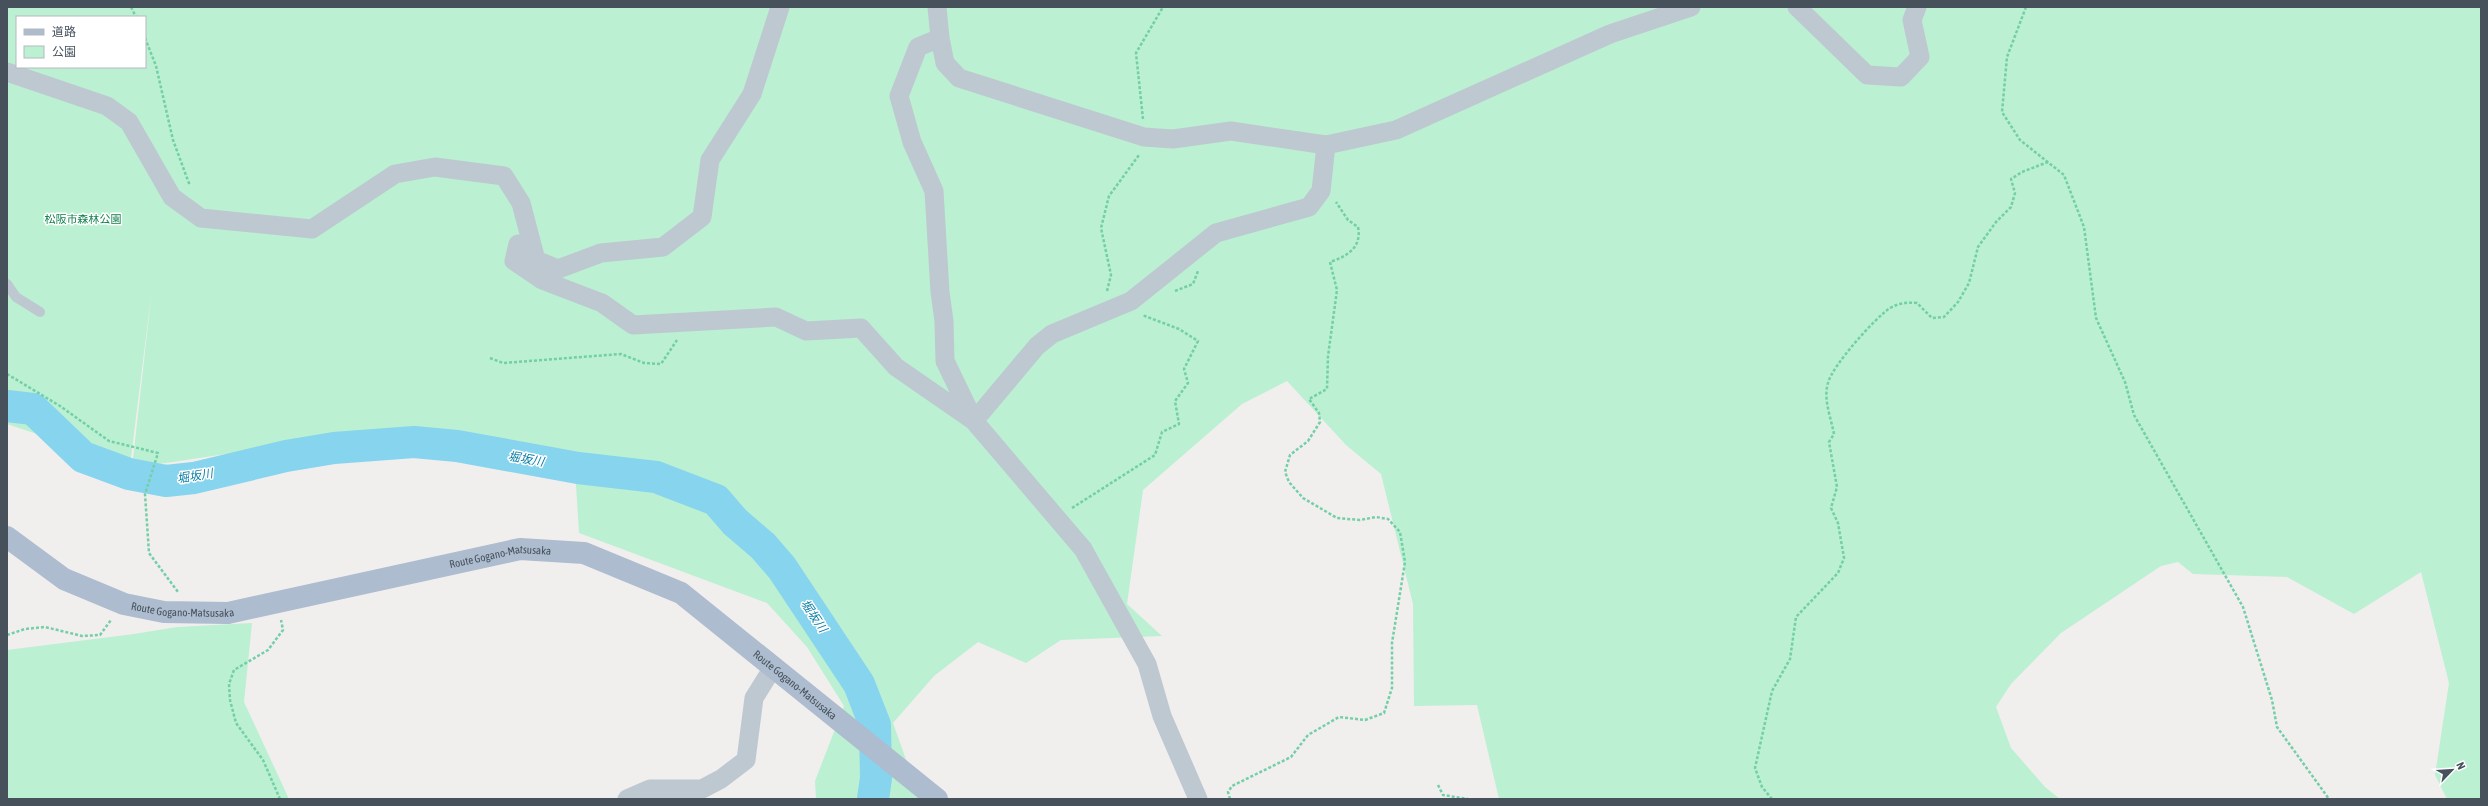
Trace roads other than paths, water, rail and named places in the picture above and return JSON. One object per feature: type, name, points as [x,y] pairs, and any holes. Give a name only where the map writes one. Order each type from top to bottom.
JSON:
[{"type":"main road","name":"Route Gogano-Matsusaka","points":[[7,537],[64,579],[124,604],[164,612],[192,613],[228,613],[520,549],[584,553],[681,593],[774,666],[937,799]]},
{"type":"street","points":[[780,7],[752,94],[710,160],[702,217],[663,247],[601,253],[558,269],[536,260],[518,244],[514,261],[542,280],[602,303],[633,325],[776,317],[806,331],[861,328],[896,366],[974,421],[1083,549],[1147,664],[1162,716],[1198,799]]},
{"type":"street","points":[[937,7],[940,38],[945,63],[959,78],[1144,137],[1173,139],[1231,131],[1326,145],[1396,130],[1610,34],[1691,7]]},
{"type":"street","points":[[1797,7],[1867,75],[1901,77],[1920,57],[1912,20],[1916,7]]},
{"type":"street","points":[[940,38],[918,47],[899,96],[912,142],[934,191],[940,292],[944,321],[945,361],[974,421]]},
{"type":"street","points":[[7,72],[107,106],[129,122],[172,197],[201,218],[312,229],[395,174],[435,167],[504,176],[521,203],[536,260]]},
{"type":"street","points":[[974,421],[1037,346],[1052,334],[1131,301],[1216,233],[1309,207],[1321,191],[1326,145]]},
{"type":"street","points":[[627,799],[650,789],[702,788],[721,779],[746,760],[754,698],[774,666]]},
{"type":"lane","points":[[7,284],[16,298],[40,312]]},
{"type":"waterway","name":"堀坂川","points":[[7,406],[33,409],[83,457],[129,474],[166,481],[194,478],[286,456],[334,448],[414,442],[457,446],[578,468],[656,477],[716,500],[735,522],[763,546],[782,568],[859,684],[875,725],[876,778],[873,799]]},
{"type":"park label","name":"松阪市森林公園","points":[[83,219]]}]
